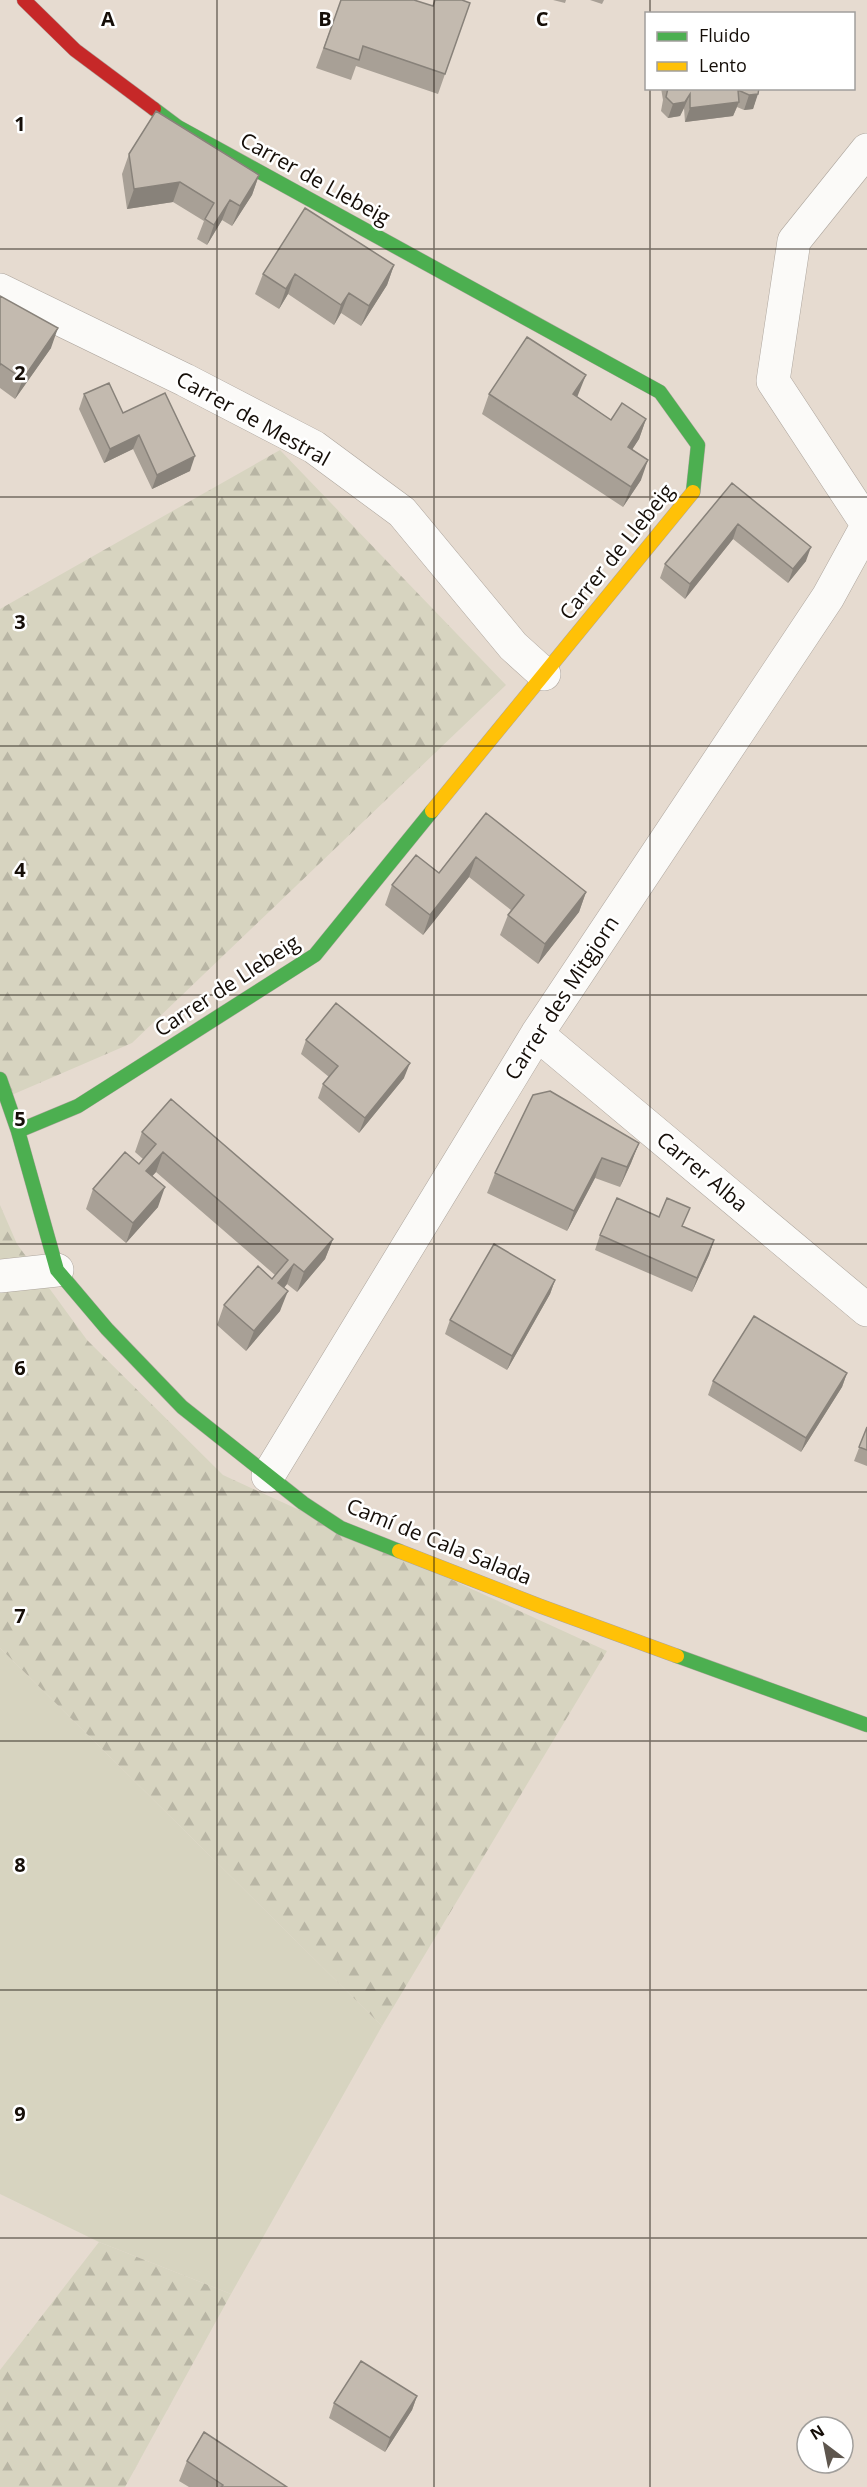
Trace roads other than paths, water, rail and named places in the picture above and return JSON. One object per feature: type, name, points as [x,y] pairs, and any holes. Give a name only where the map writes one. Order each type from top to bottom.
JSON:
[{"type":"street","name":"Carrer de Llebeig","points":[[18,1131],[78,1106],[315,955],[693,493],[698,445],[660,392],[178,127],[75,51],[24,0]]},
{"type":"street","name":"Carrer des Mitgjorn","points":[[268,1476],[537,1034],[828,597],[867,525],[773,381],[794,241],[867,150]]},
{"type":"street","name":"Carrer de Mestral","points":[[0,290],[185,380],[314,447],[402,512],[513,646],[544,674]]},
{"type":"street","name":"Carrer Alba","points":[[537,1034],[867,1310]]},
{"type":"street","name":"Camí de Cala Salada","points":[[0,1079],[18,1131],[57,1270],[107,1329],[182,1407],[303,1503],[341,1528],[550,1610],[867,1725]]},
{"type":"street","points":[[1,1275],[57,1270]]}]
